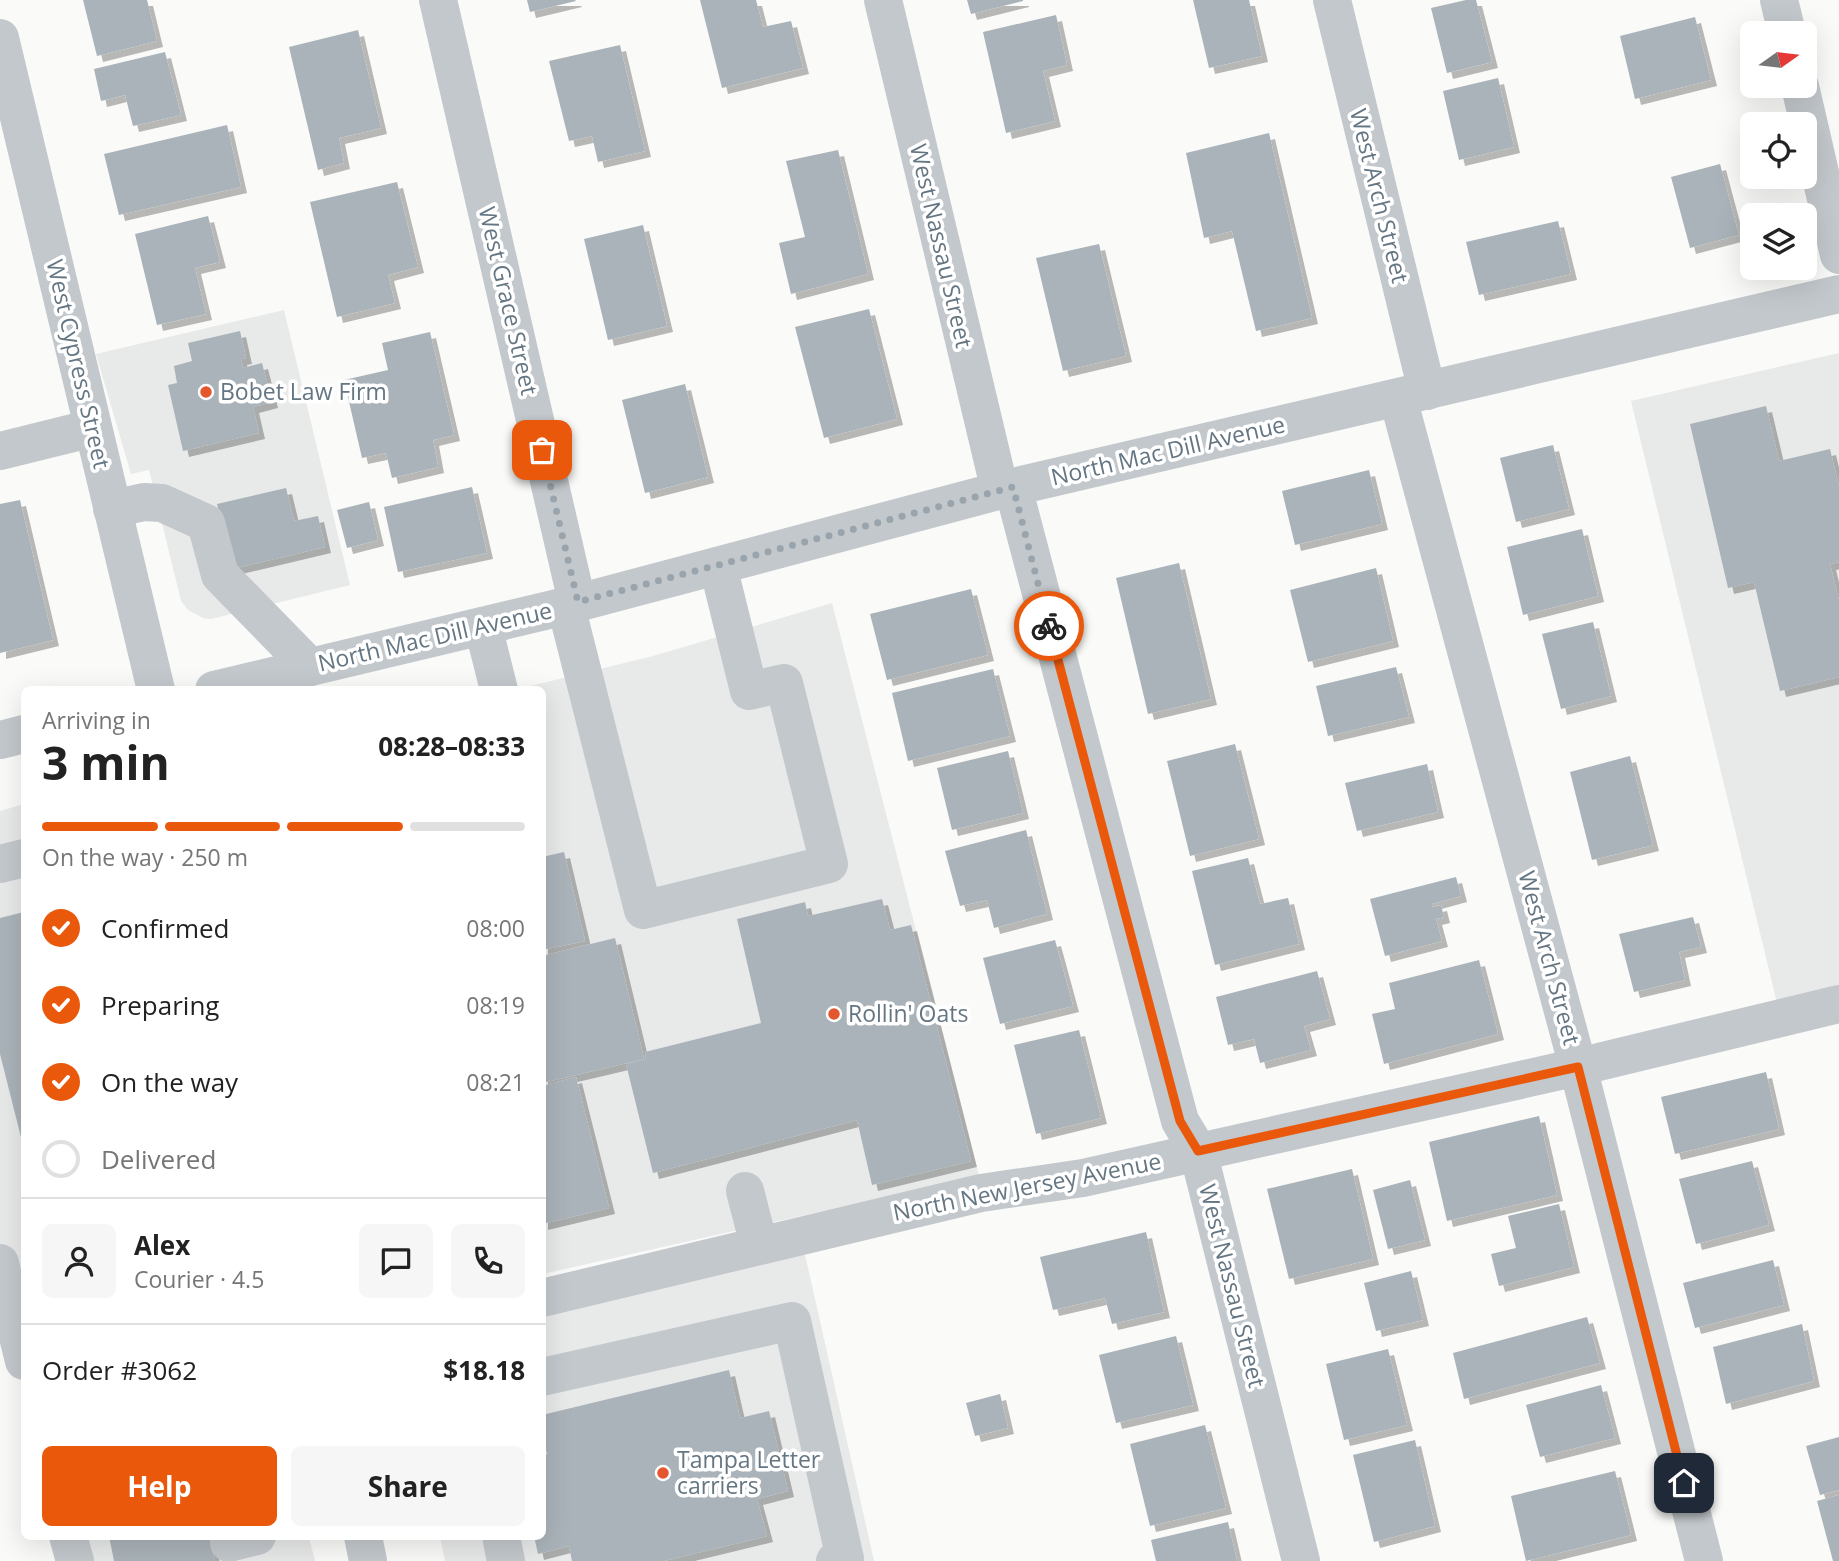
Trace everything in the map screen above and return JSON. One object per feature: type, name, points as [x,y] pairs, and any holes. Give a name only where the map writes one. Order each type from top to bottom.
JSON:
[{"type":"street","name":"West Grace Street","points":[[438,0],[643,910],[829,864],[784,683],[749,691],[718,566]]},
{"type":"street","name":"West Nassau Street","points":[[883,0],[1006,489],[1180,1121],[1198,1151],[1301,1561]]},
{"type":"street","name":"West Arch Street","points":[[1332,0],[1412,394],[1578,1067],[1704,1561]]},
{"type":"street","points":[[1780,0],[1784,21]]},
{"type":"street","name":"West Cypress Street","points":[[0,38],[155,686]]},
{"type":"street","points":[[1803,98],[1839,255]]},
{"type":"street","name":"North Mac Dill Avenue","points":[[231,686],[572,604],[1006,489],[1839,294]]},
{"type":"street","points":[[0,451],[93,428]]},
{"type":"street","points":[[112,509],[144,502],[162,503],[206,523],[220,575],[310,667]]},
{"type":"street","points":[[483,626],[498,686]]},
{"type":"street","points":[[0,740],[21,735]]},
{"type":"street","points":[[0,864],[21,859]]},
{"type":"street","name":"North New Jersey Avenue","points":[[546,1297],[981,1193],[1083,1178],[1578,1067],[1839,1004]]},
{"type":"street","points":[[745,1191],[759,1245]]},
{"type":"street","points":[[0,1263],[21,1349]]},
{"type":"street","points":[[546,1376],[792,1321],[845,1559],[835,1561]]},
{"type":"street","points":[[69,1540],[75,1561]]},
{"type":"street","points":[[364,1540],[368,1561]]},
{"type":"street","points":[[502,1540],[506,1561]]},
{"type":"shaded area","points":[[284,310],[350,585],[211,619],[203,618],[188,610],[181,601],[149,470],[131,474],[96,354]]},
{"type":"shaded area","points":[[1839,353],[1839,988],[1777,1003],[1631,401]]},
{"type":"shaded area","points":[[832,603],[979,1176],[546,1273],[546,686],[530,686],[653,656]]},
{"type":"shaded area","points":[[21,805],[21,1267],[6,1270],[0,1246],[0,811]]},
{"type":"shaded area","points":[[804,1250],[874,1561],[445,1561],[441,1540],[546,1540],[546,1312]]},
{"type":"shaded area","points":[[76,1540],[310,1540],[315,1561],[81,1561]]},
{"type":"building","points":[[83,0],[147,0],[157,41],[97,56]]},
{"type":"building","points":[[527,0],[575,0],[576,1],[530,12]]},
{"type":"building","points":[[700,0],[756,0],[763,27],[791,21],[803,68],[722,88]]},
{"type":"building","points":[[967,0],[1023,0],[1023,1],[971,14]]},
{"type":"building","points":[[1193,0],[1249,0],[1262,56],[1209,68]]},
{"type":"building","points":[[1476,0],[1492,62],[1447,73],[1431,8]]},
{"type":"building","points":[[1056,15],[1067,65],[1043,71],[1055,121],[1006,133],[983,32]]},
{"type":"building","points":[[1695,17],[1711,80],[1635,99],[1620,36]]},
{"type":"building","points":[[358,30],[381,128],[339,138],[344,163],[318,170],[289,47]]},
{"type":"building","points":[[620,45],[645,151],[598,162],[592,136],[569,141],[549,61]]},
{"type":"building","points":[[165,52],[181,115],[133,126],[125,95],[101,101],[94,69]]},
{"type":"building","points":[[1498,78],[1514,147],[1459,160],[1443,91]]},
{"type":"building","points":[[227,125],[241,187],[119,215],[104,154]]},
{"type":"building","points":[[1269,133],[1312,318],[1256,331],[1232,231],[1204,238],[1186,153]]},
{"type":"building","points":[[838,150],[868,274],[791,294],[779,243],[805,237],[786,161]]},
{"type":"building","points":[[1720,164],[1739,235],[1690,248],[1671,177]]},
{"type":"building","points":[[397,182],[418,267],[388,275],[395,303],[337,317],[310,202]]},
{"type":"building","points":[[208,216],[220,262],[195,268],[206,314],[157,325],[135,234]]},
{"type":"building","points":[[1558,221],[1571,274],[1479,295],[1466,242]]},
{"type":"building","points":[[643,225],[667,326],[608,340],[584,239]]},
{"type":"building","points":[[1099,244],[1126,356],[1063,371],[1036,258]]},
{"type":"building","points":[[869,309],[897,419],[824,438],[795,327]]},
{"type":"building","points":[[240,331],[246,358],[241,359],[243,368],[262,363],[272,402],[253,407],[259,433],[183,451],[168,385],[177,383],[174,366],[192,361],[188,343]]},
{"type":"building","points":[[430,332],[454,435],[433,440],[438,467],[392,478],[386,453],[362,458],[344,380],[388,370],[382,343]]},
{"type":"building","points":[[685,384],[708,477],[645,493],[622,400]]},
{"type":"building","points":[[1766,406],[1779,461],[1830,449],[1839,487],[1839,562],[1830,564],[1839,601],[1839,677],[1780,691],[1754,582],[1728,588],[1690,424]]},
{"type":"building","points":[[1553,445],[1569,509],[1516,522],[1500,458]]},
{"type":"building","points":[[1369,470],[1382,524],[1295,545],[1282,491]]},
{"type":"building","points":[[472,487],[487,553],[398,572],[384,507]]},
{"type":"building","points":[[286,488],[294,521],[318,516],[325,547],[232,569],[217,504]]},
{"type":"building","points":[[20,500],[53,640],[0,653],[0,504]]},
{"type":"building","points":[[369,502],[378,540],[347,548],[337,510]]},
{"type":"building","points":[[1582,529],[1598,596],[1523,615],[1507,547]]},
{"type":"building","points":[[1179,563],[1211,699],[1148,714],[1116,578]]},
{"type":"building","points":[[1376,568],[1393,641],[1308,662],[1290,590]]},
{"type":"building","points":[[971,589],[988,655],[887,680],[870,614]]},
{"type":"building","points":[[1593,622],[1611,696],[1561,709],[1542,634]]},
{"type":"building","points":[[1396,667],[1409,717],[1328,736],[1316,686]]},
{"type":"building","points":[[993,669],[1010,736],[908,761],[892,693]]},
{"type":"building","points":[[1235,744],[1259,839],[1190,856],[1167,761]]},
{"type":"building","points":[[1008,751],[1023,813],[952,830],[937,768]]},
{"type":"building","points":[[1630,756],[1653,845],[1592,860],[1570,772]]},
{"type":"building","points":[[1427,764],[1438,812],[1357,831],[1345,783]]},
{"type":"building","points":[[1026,830],[1047,914],[994,928],[987,900],[960,906],[945,851]]},
{"type":"building","points":[[564,852],[585,941],[546,949],[546,856]]},
{"type":"building","points":[[1248,858],[1260,904],[1288,898],[1299,944],[1215,965],[1192,871]]},
{"type":"building","points":[[1456,877],[1461,896],[1432,904],[1432,907],[1441,905],[1444,917],[1436,919],[1442,941],[1385,956],[1370,899]]},
{"type":"building","points":[[882,899],[890,930],[911,925],[971,1161],[872,1185],[857,1120],[653,1173],[626,1064],[646,1059],[645,1052],[761,1023],[737,919],[805,902],[808,916]]},
{"type":"building","points":[[21,913],[21,1137],[0,1054],[0,918]]},
{"type":"building","points":[[1693,917],[1701,947],[1679,952],[1685,980],[1634,992],[1619,934]]},
{"type":"building","points":[[615,938],[644,1059],[546,1082],[546,955]]},
{"type":"building","points":[[1055,940],[1073,1006],[1000,1024],[983,958]]},
{"type":"building","points":[[1479,960],[1498,1034],[1384,1064],[1372,1014],[1395,1009],[1389,983]]},
{"type":"building","points":[[1317,971],[1330,1019],[1304,1026],[1311,1050],[1260,1063],[1254,1039],[1228,1045],[1216,997]]},
{"type":"building","points":[[1079,1030],[1101,1118],[1036,1134],[1014,1045]]},
{"type":"building","points":[[1766,1072],[1779,1129],[1675,1154],[1661,1097]]},
{"type":"building","points":[[576,1077],[609,1208],[546,1223],[546,1085]]},
{"type":"building","points":[[1539,1116],[1557,1195],[1447,1221],[1429,1142]]},
{"type":"building","points":[[1752,1161],[1769,1225],[1696,1244],[1679,1179]]},
{"type":"building","points":[[1352,1169],[1373,1259],[1289,1279],[1267,1189]]},
{"type":"building","points":[[1410,1180],[1425,1240],[1388,1249],[1373,1190]]},
{"type":"building","points":[[1559,1204],[1574,1267],[1499,1286],[1491,1254],[1516,1248],[1508,1216]]},
{"type":"building","points":[[1146,1232],[1164,1312],[1112,1324],[1105,1298],[1053,1310],[1040,1257]]},
{"type":"building","points":[[1773,1260],[1784,1305],[1695,1328],[1683,1283]]},
{"type":"building","points":[[1411,1271],[1423,1320],[1376,1331],[1364,1283]]},
{"type":"building","points":[[1587,1317],[1600,1363],[1464,1399],[1453,1353]]},
{"type":"building","points":[[1802,1324],[1814,1381],[1726,1404],[1713,1347]]},
{"type":"building","points":[[1176,1336],[1193,1405],[1116,1423],[1099,1355]]},
{"type":"building","points":[[1388,1349],[1407,1425],[1344,1440],[1326,1364]]},
{"type":"building","name":"Tampa Letter carriers","points":[[729,1370],[740,1418],[769,1411],[788,1491],[757,1499],[767,1536],[664,1561],[572,1561],[569,1546],[538,1554],[535,1540],[546,1540],[546,1414]]},
{"type":"building","points":[[1601,1385],[1615,1438],[1540,1457],[1526,1405]]},
{"type":"building","points":[[1000,1394],[1008,1428],[975,1436],[966,1403]]},
{"type":"building","points":[[1205,1425],[1226,1508],[1150,1526],[1130,1444]]},
{"type":"building","points":[[1839,1437],[1839,1490],[1820,1495],[1806,1446]]},
{"type":"building","points":[[1415,1440],[1435,1526],[1374,1542],[1353,1455]]},
{"type":"building","points":[[1615,1471],[1631,1535],[1526,1561],[1511,1496]]},
{"type":"building","points":[[1839,1495],[1839,1561],[1833,1561],[1817,1501]]},
{"type":"building","points":[[1228,1522],[1237,1561],[1156,1561],[1151,1540]]},
{"type":"building","points":[[110,1540],[210,1540],[215,1561],[114,1561]]},
{"type":"way so far","points":[[542,450],[578,602],[1013,487],[1049,626]]},
{"type":"place","name":"Bobet Law Firm","points":[[206,392]]},
{"type":"place","name":"Rollin' Oats","points":[[834,1014]]},
{"type":"place","name":"Tampa Letter carriers","points":[[663,1473]]},
{"type":"route","points":[[1049,626],[1180,1121],[1198,1151],[1578,1067],[1684,1483]]}]
